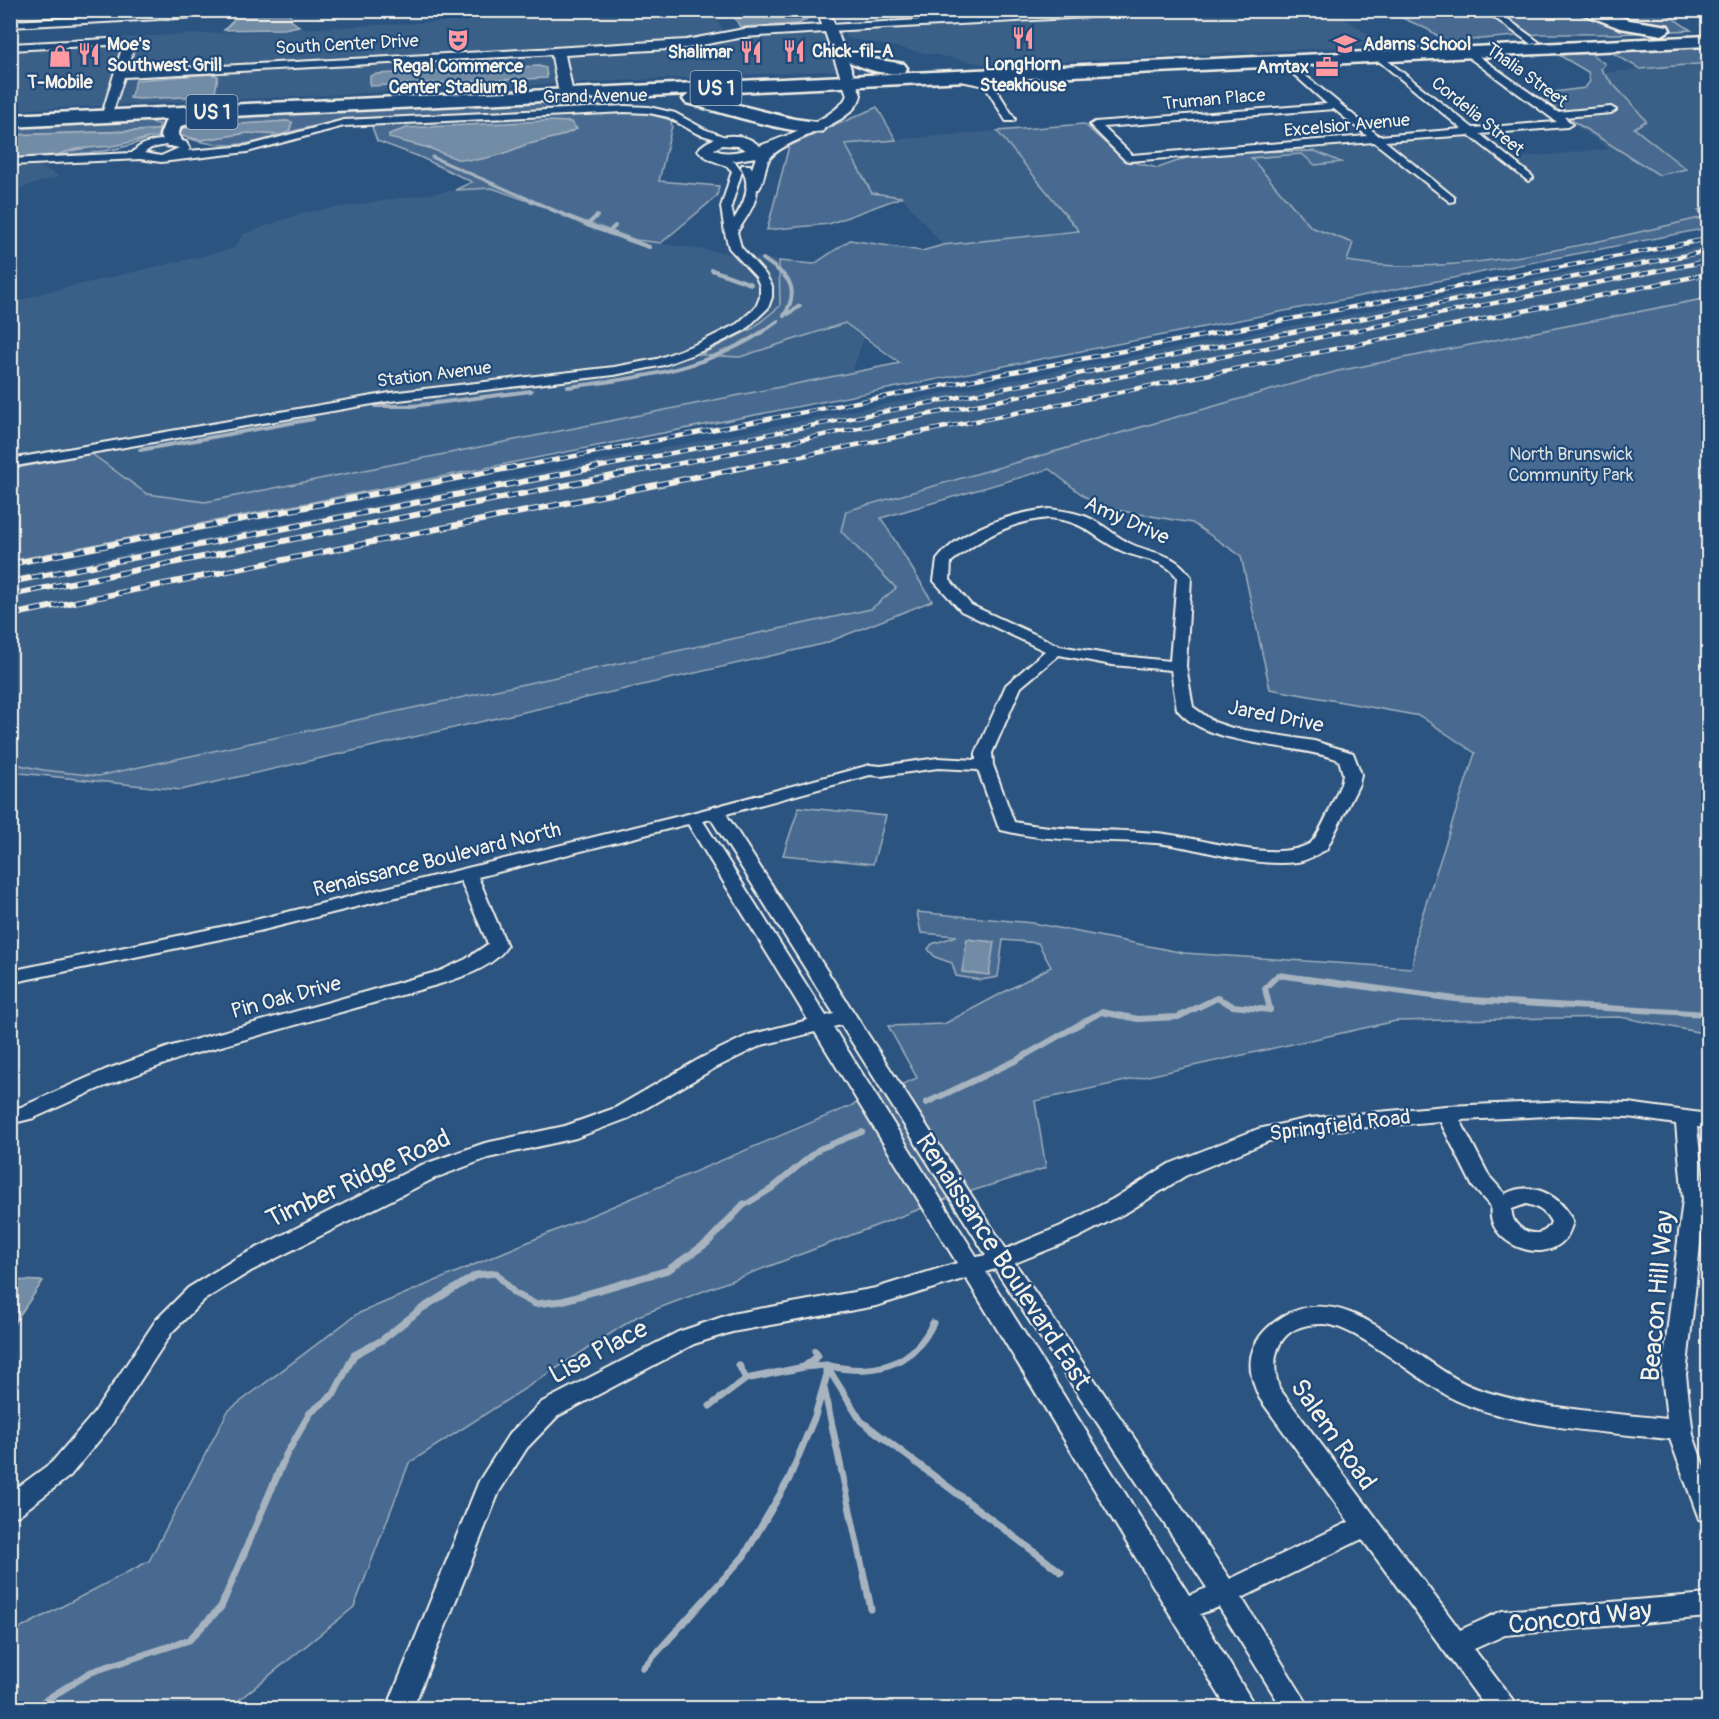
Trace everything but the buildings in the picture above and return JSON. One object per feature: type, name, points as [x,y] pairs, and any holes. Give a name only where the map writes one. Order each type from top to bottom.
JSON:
[{"type":"highway","points":[[1587,10],[1632,26],[1706,39]]},
{"type":"highway","name":"US 1","points":[[10,115],[305,107],[583,94],[848,78],[985,77],[1534,42],[1706,39]]},
{"type":"highway","name":"US 1","points":[[10,121],[113,113],[565,89],[949,76],[1706,39]]},
{"type":"highway","points":[[837,50],[877,66],[985,77]]},
{"type":"highway","points":[[583,94],[679,97],[801,131]]},
{"type":"highway","points":[[163,141],[179,120],[191,117],[305,107]]},
{"type":"highway","points":[[113,113],[163,122],[163,141]]},
{"type":"street","points":[[713,151],[749,155],[840,112],[853,100],[854,95],[824,10]]},
{"type":"street","points":[[565,89],[559,56],[591,49],[686,44],[744,33],[1164,10]]},
{"type":"street","points":[[1488,10],[1534,42]]},
{"type":"street","points":[[10,24],[214,12],[211,26]]},
{"type":"street","points":[[10,47],[108,42],[122,44],[128,50],[120,74],[113,113]]},
{"type":"street","name":"Thalia Street","points":[[1467,52],[1567,124]]},
{"type":"street","name":"South Center Drive","points":[[120,74],[559,56]]},
{"type":"street","name":"Cordelia Street","points":[[1378,56],[1528,178]]},
{"type":"street","points":[[1284,61],[1450,199]]},
{"type":"street","points":[[949,76],[977,80],[985,77],[996,79],[1013,73]]},
{"type":"street","points":[[985,77],[1010,119]]},
{"type":"street","name":"Truman Place","points":[[1129,158],[1095,126],[1336,106]]},
{"type":"street","name":"Grand Avenue","points":[[10,162],[76,159],[163,141],[255,147],[326,126],[357,122],[631,109],[666,113],[704,133],[734,141]]},
{"type":"street","points":[[1554,115],[1611,111]]},
{"type":"street","name":"Grand Avenue","points":[[685,123],[713,151]]},
{"type":"street","name":"Excelsior Avenue","points":[[1129,158],[1567,124]]},
{"type":"street","points":[[713,151],[734,141],[769,138],[801,131]]},
{"type":"street","points":[[731,233],[747,209],[763,157],[801,131]]},
{"type":"street","points":[[734,141],[752,146],[744,163],[753,177],[754,186]]},
{"type":"street","name":"Station Avenue","points":[[10,463],[370,400],[614,371],[679,356],[724,337],[741,327],[762,308],[766,286],[761,276],[735,249],[726,207],[737,171],[713,151]]},
{"type":"street","name":"Amy Drive","points":[[1056,650],[966,608],[942,581],[944,560],[963,543],[987,529],[1014,519],[1038,515],[1065,516],[1086,522],[1126,547],[1154,554],[1177,565],[1184,577],[1178,666]]},
{"type":"street","points":[[984,759],[1014,685],[1056,650],[1112,660],[1178,666]]},
{"type":"street","name":"Jared Drive","points":[[984,759],[1007,826],[1044,833],[1158,838],[1254,855],[1296,857],[1320,846],[1350,784],[1352,774],[1347,757],[1324,746],[1241,734],[1210,726],[1185,710],[1178,666]]},
{"type":"street","name":"Renaissance Boulevard North","points":[[10,976],[260,925],[693,818],[870,770],[881,771],[984,759]]},
{"type":"street","name":"Renaissance Boulevard East","points":[[716,811],[1000,1258],[1224,1593],[1297,1708]]},
{"type":"street","name":"Renaissance Boulevard East","points":[[693,818],[1242,1708]]},
{"type":"street","name":"Pin Oak Drive","points":[[10,1117],[27,1113],[130,1069],[201,1044],[377,997],[460,972],[480,962],[498,946],[468,875]]},
{"type":"street","name":"Timber Ridge Road","points":[[10,1507],[62,1468],[102,1420],[164,1326],[196,1294],[243,1265],[427,1172],[485,1151],[569,1133],[622,1113],[708,1063],[756,1040],[848,1017]]},
{"type":"street","name":"Springfield Road","points":[[1000,1258],[1069,1232],[1121,1205],[1177,1170],[1265,1134],[1310,1125],[1446,1113],[1570,1108],[1628,1110],[1697,1119]]},
{"type":"street","points":[[1446,1113],[1481,1181],[1502,1204]]},
{"type":"street","name":"Beacon Hill Way","points":[[1697,1119],[1694,1199],[1674,1375],[1681,1430],[1708,1511]]},
{"type":"street","name":"Lisa Place","points":[[400,1708],[488,1488],[518,1441],[550,1409],[686,1338],[731,1323],[876,1297],[1000,1258]]},
{"type":"street","name":"Salem Road","points":[[1502,1708],[1268,1392],[1262,1370],[1262,1353],[1272,1337],[1286,1323],[1304,1316],[1325,1314],[1372,1332],[1436,1378],[1468,1395],[1516,1408],[1576,1419],[1681,1430]]},
{"type":"street","points":[[1183,1609],[1224,1593],[1365,1526]]},
{"type":"street","name":"Concord Way","points":[[1456,1645],[1502,1623],[1708,1606]]},
{"type":"shaded area","points":[[1333,10],[1383,45],[989,65],[847,38],[843,27],[1161,11]]},
{"type":"shaded area","points":[[233,11],[290,11],[291,20],[299,26],[284,29],[224,30],[233,21]]},
{"type":"shaded area","points":[[665,11],[713,11],[724,33],[731,35],[829,28],[844,70],[11,110],[11,43]]},
{"type":"shaded area","points":[[731,11],[802,11],[807,20],[798,24],[740,27]]},
{"type":"shaded area","points":[[1708,63],[1708,207],[1699,210],[1705,217],[1655,228],[1510,257],[1425,265],[1377,266],[1347,261],[1353,243],[1311,227],[1250,158],[1302,154],[1315,165],[1340,162],[1315,151],[1318,146],[1478,133],[1513,158],[1609,149],[1540,100],[1546,95],[1608,89],[1602,73]]},
{"type":"shaded area","points":[[539,66],[546,68],[547,78],[370,86],[370,76],[376,74]]},
{"type":"shaded area","points":[[212,74],[218,76],[215,93],[209,96],[130,98],[136,80]]},
{"type":"shaded area","points":[[546,121],[571,122],[577,129],[500,155],[477,160],[457,159],[429,148],[389,138],[389,134],[407,128]]},
{"type":"shaded area","points":[[292,122],[289,132],[280,135],[248,133],[202,140],[182,136],[149,138],[112,146],[76,149],[56,155],[11,158],[10,135],[139,131]]},
{"type":"shaded area","points":[[997,131],[1080,231],[943,245],[902,197],[872,193],[845,144]]},
{"type":"shaded area","points":[[28,161],[60,176],[11,191],[11,162]]},
{"type":"shaded area","points":[[492,188],[636,240],[865,273],[872,313],[844,396],[11,561],[10,304],[39,294],[233,249],[244,234],[302,213],[455,190]]},
{"type":"shaded area","points":[[1708,245],[1708,298],[1338,371],[846,511],[841,531],[897,588],[871,609],[98,776],[43,770],[11,763],[11,577],[799,421]]},
{"type":"shaded area","points":[[967,939],[994,942],[989,975],[962,972]]},
{"type":"shaded area","points":[[10,1280],[43,1281],[11,1328]]},
{"type":"green space","points":[[1387,11],[1662,11],[1691,30],[1616,34],[1540,34],[1447,42],[1427,29]]},
{"type":"green space","points":[[1708,46],[1708,63],[1640,69],[1611,52]]},
{"type":"green space","points":[[1590,53],[1605,64],[1601,69],[1646,121],[1634,128],[1686,169],[1659,175],[1544,103],[1554,92],[1585,88],[1590,81],[1588,72],[1559,55]]},
{"type":"green space","points":[[615,97],[614,106],[345,119],[289,132],[292,122],[287,121],[182,129],[182,121],[203,117]]},
{"type":"green space","points":[[877,107],[896,140],[845,144],[872,193],[902,197],[829,224],[767,230],[789,146]]},
{"type":"green space","points":[[627,112],[649,114],[671,120],[672,126],[659,181],[719,186],[717,196],[661,243],[636,240],[492,188],[455,190],[472,182],[420,157],[377,141],[372,127],[378,124]]},
{"type":"green space","points":[[138,120],[160,124],[158,130],[11,135],[10,126]]},
{"type":"green space","points":[[1084,124],[1124,160],[1158,168],[1203,152],[1315,151],[1341,162],[1315,165],[1302,154],[1251,158],[1311,227],[1353,243],[1347,261],[1389,266],[1433,266],[1526,255],[1619,237],[1704,217],[1698,210],[1708,207],[1708,228],[11,561],[11,469],[92,454],[147,494],[205,502],[900,363],[845,323],[740,357],[700,355],[753,328],[780,306],[779,261],[814,264],[850,240],[922,251],[943,245],[1079,231],[997,131]]},
{"type":"green space","points":[[248,133],[280,135],[255,142],[231,145],[207,143],[182,136],[202,140]]},
{"type":"green space","points":[[149,138],[115,149],[56,155],[91,147]]},
{"type":"green space","name":"North Brunswick Community Park","points":[[1708,298],[1708,1034],[1620,1017],[1396,1021],[1035,1101],[1046,1168],[949,1198],[638,1316],[409,1463],[354,1607],[229,1708],[10,1708],[11,1633],[149,1561],[228,1411],[357,1314],[917,1078],[888,1026],[944,1024],[1051,967],[1038,943],[1003,940],[998,977],[981,980],[956,976],[952,963],[935,957],[928,949],[932,944],[957,936],[921,933],[917,912],[1033,923],[1184,953],[1412,968],[1417,931],[1475,753],[1420,716],[1270,689],[1241,556],[1192,523],[1098,507],[1049,469],[881,518],[932,601],[823,644],[181,790],[11,772],[10,763],[43,770],[98,776],[871,609],[896,588],[841,531],[846,511],[1338,371]]},
{"type":"green space","points":[[799,807],[886,816],[873,864],[783,855]]},
{"type":"waterway","points":[[432,157],[549,208]]},
{"type":"waterway","points":[[546,207],[587,225]]},
{"type":"waterway","points":[[587,225],[597,216]]},
{"type":"waterway","points":[[587,225],[608,233]]},
{"type":"waterway","points":[[608,233],[615,226]]},
{"type":"waterway","points":[[608,233],[649,247]]},
{"type":"waterway","points":[[763,259],[785,277],[792,289],[792,297],[784,316]]},
{"type":"waterway","points":[[712,270],[751,284]]},
{"type":"waterway","points":[[788,314],[800,306]]},
{"type":"waterway","points":[[568,387],[651,374],[704,360],[754,337],[778,321]]},
{"type":"waterway","points":[[375,406],[412,406],[531,391]]},
{"type":"waterway","points":[[140,450],[313,419]]},
{"type":"waterway","points":[[926,1103],[1015,1061],[1101,1012],[1138,1019],[1178,1017],[1217,998],[1233,1006],[1270,1010],[1265,988],[1278,975],[1455,999],[1708,1014]]},
{"type":"waterway","points":[[743,1206],[771,1189],[819,1149],[862,1132]]},
{"type":"waterway","points":[[33,1708],[91,1672],[189,1640],[221,1607],[286,1455],[310,1413],[334,1394],[354,1355],[382,1340],[421,1309],[476,1275],[496,1273],[514,1293],[535,1304],[562,1301],[668,1270],[707,1243],[744,1204]]},
{"type":"waterway","points":[[826,1365],[859,1369],[888,1365],[914,1350],[933,1323]]},
{"type":"waterway","points":[[805,1366],[818,1356],[815,1351]]},
{"type":"waterway","points":[[739,1365],[746,1379]]},
{"type":"waterway","points":[[643,1668],[744,1556],[789,1479],[815,1416],[826,1378],[826,1365]]},
{"type":"waterway","points":[[746,1379],[804,1367],[826,1365]]},
{"type":"waterway","points":[[826,1365],[861,1421],[1061,1572]]},
{"type":"waterway","points":[[710,1406],[746,1379]]},
{"type":"waterway","points":[[824,1388],[871,1609]]},
{"type":"railway","points":[[507,469],[1708,239]]},
{"type":"railway","points":[[590,469],[1708,251]]},
{"type":"railway","points":[[651,469],[1708,261]]},
{"type":"railway","points":[[737,469],[1708,274]]},
{"type":"railway","points":[[10,564],[514,467]]},
{"type":"railway","points":[[10,582],[598,467]]},
{"type":"railway","points":[[10,595],[658,467]]},
{"type":"railway","points":[[10,615],[745,467]]},
{"type":"place","name":"LongHorn Steakhouse","points":[[1023,38]]},
{"type":"place","name":"Regal Commerce Center Stadium 18","points":[[458,40]]},
{"type":"place","name":"Adams School","points":[[1345,44]]},
{"type":"place","name":"Chick-fil-A","points":[[794,51]]},
{"type":"place","name":"Shalimar","points":[[751,52]]},
{"type":"place","name":"Moe's Southwest Grill","points":[[89,54]]},
{"type":"place","name":"T-Mobile","points":[[60,56]]},
{"type":"place","name":"Amtax","points":[[1327,67]]}]
